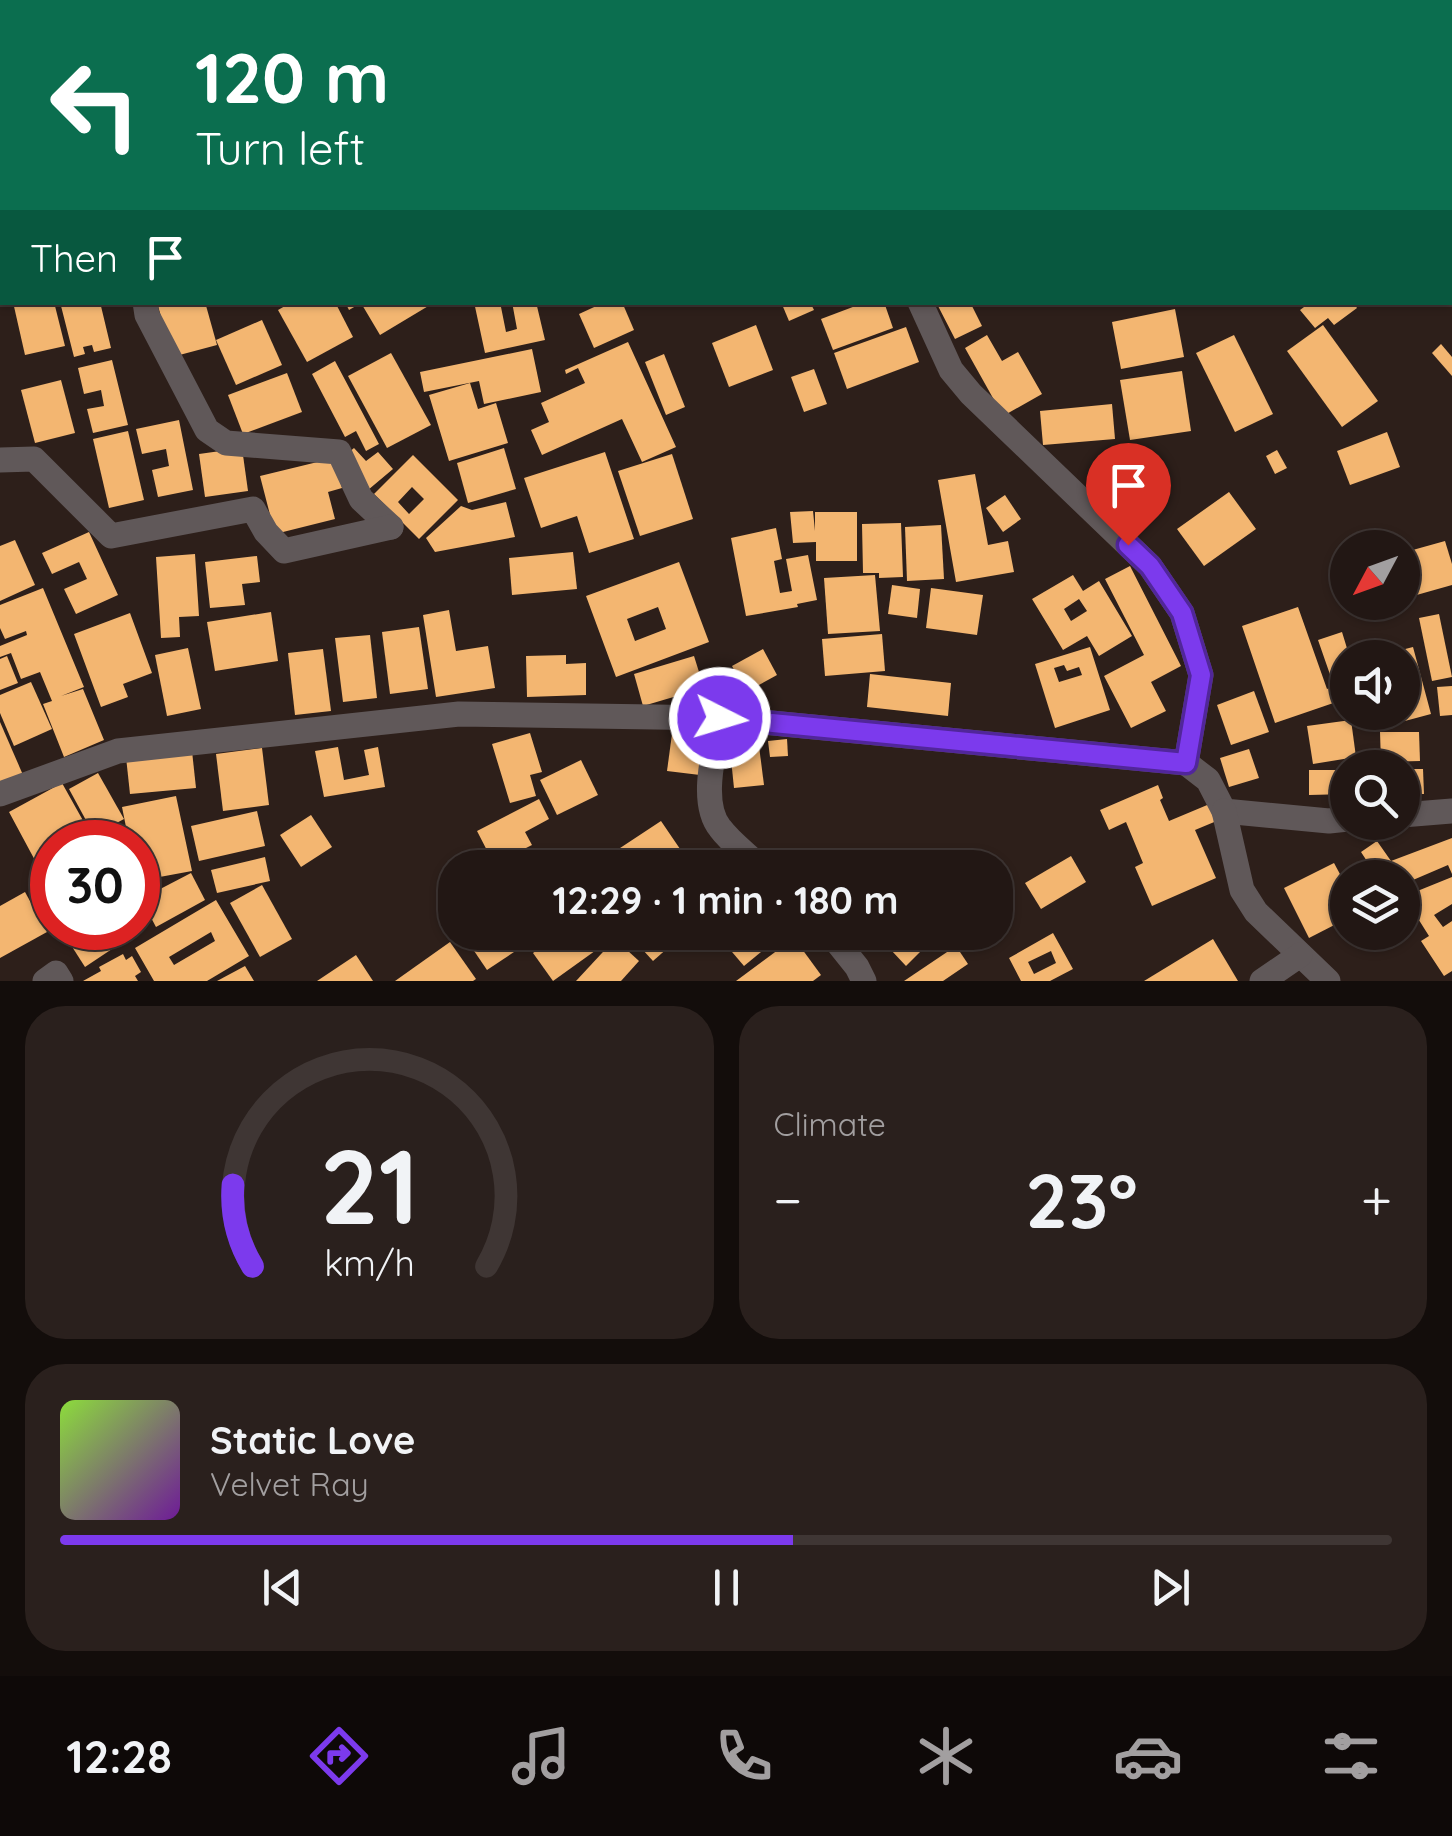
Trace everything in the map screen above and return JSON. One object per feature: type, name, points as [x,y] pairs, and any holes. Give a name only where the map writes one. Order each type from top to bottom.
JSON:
[{"type":"street","points":[[0,460],[34,459],[111,536],[253,509],[266,532],[284,551],[391,527],[361,499],[338,452],[226,443],[207,430],[147,315],[145,305]]},
{"type":"street","points":[[921,305],[951,370],[961,382],[1150,566],[1182,613],[1201,675],[1186,763]]},
{"type":"street","points":[[0,794],[118,750],[459,714],[720,718],[1186,763],[1208,780],[1224,810],[1242,890],[1256,912],[1328,981]]},
{"type":"street","points":[[720,718],[710,812],[719,828],[742,850]]},
{"type":"street","points":[[1224,810],[1330,821]]},
{"type":"street","points":[[1420,814],[1452,811]]},
{"type":"street","points":[[844,950],[864,981]]},
{"type":"street","points":[[1262,981],[1300,955]]},
{"type":"street","points":[[45,981],[56,973],[61,981]]},
{"type":"building","points":[[14,305],[55,305],[65,346],[25,355]]},
{"type":"building","points":[[61,305],[101,305],[111,348],[94,352],[92,345],[83,347],[85,354],[74,357]]},
{"type":"building","points":[[158,305],[206,305],[217,345],[172,357]]},
{"type":"building","points":[[287,305],[337,305],[353,337],[307,362],[278,310]]},
{"type":"building","points":[[362,305],[430,305],[380,335]]},
{"type":"building","points":[[475,305],[501,305],[506,332],[517,329],[513,305],[537,305],[545,340],[485,353]]},
{"type":"building","points":[[598,305],[623,305],[634,330],[594,348],[579,314]]},
{"type":"building","points":[[782,305],[812,305],[814,310],[789,321]]},
{"type":"building","points":[[858,305],[885,305],[893,328],[833,350],[821,319]]},
{"type":"building","points":[[938,305],[972,305],[982,326],[955,339]]},
{"type":"building","points":[[1357,308],[1334,325],[1328,318],[1315,328],[1300,310]]},
{"type":"building","points":[[1175,309],[1184,357],[1121,369],[1112,322]]},
{"type":"building","points":[[262,320],[282,365],[236,385],[216,340]]},
{"type":"building","points":[[756,325],[773,370],[729,387],[712,343]]},
{"type":"building","points":[[1323,325],[1378,401],[1342,427],[1287,351]]},
{"type":"building","points":[[906,327],[919,362],[847,389],[834,353]]},
{"type":"building","points":[[987,335],[1002,361],[1018,352],[1042,394],[1003,416],[965,348]]},
{"type":"building","points":[[1234,335],[1273,414],[1235,432],[1196,353]]},
{"type":"building","points":[[628,342],[676,447],[642,462],[622,419],[542,455],[531,430],[549,422],[541,403],[585,383],[578,368],[566,374],[565,370]]},
{"type":"building","points":[[1441,344],[1452,357],[1452,376],[1432,353]]},
{"type":"building","points":[[532,349],[541,392],[484,404],[479,381],[424,392],[420,372]]},
{"type":"building","points":[[391,353],[431,425],[387,448],[348,376]]},
{"type":"building","points":[[664,354],[685,407],[666,415],[645,362]]},
{"type":"building","points":[[112,360],[128,425],[93,433],[87,409],[104,406],[101,390],[84,394],[78,368]]},
{"type":"building","points":[[335,361],[379,444],[366,451],[356,431],[345,437],[312,374]]},
{"type":"building","points":[[814,369],[827,404],[804,412],[791,377]]},
{"type":"building","points":[[1182,371],[1191,431],[1130,440],[1120,380]]},
{"type":"building","points":[[287,373],[302,412],[243,434],[228,395]]},
{"type":"building","points":[[61,380],[75,433],[35,443],[21,390]]},
{"type":"building","points":[[470,383],[478,409],[496,403],[508,443],[449,461],[429,395]]},
{"type":"building","points":[[1112,404],[1115,439],[1043,445],[1040,411]]},
{"type":"building","points":[[179,420],[193,490],[158,497],[152,470],[169,466],[166,449],[142,454],[136,429]]},
{"type":"building","points":[[128,431],[144,500],[109,508],[93,439]]},
{"type":"building","points":[[1387,432],[1400,467],[1350,485],[1337,451]]},
{"type":"building","points":[[242,448],[248,491],[205,497],[199,454]]},
{"type":"building","points":[[354,448],[366,461],[378,452],[393,469],[368,490],[342,458]]},
{"type":"building","points":[[504,448],[516,489],[468,503],[457,463]]},
{"type":"building","points":[[1277,450],[1287,468],[1275,474],[1266,456]]},
{"type":"building","points":[[605,452],[634,539],[589,553],[577,516],[541,528],[524,478]]},
{"type":"building","points":[[672,454],[693,519],[640,536],[618,471]]},
{"type":"building","points":[[413,455],[458,500],[419,539],[374,494]],"holes":[[[412,487],[424,499],[409,514],[398,502]]]},
{"type":"building","points":[[334,458],[342,488],[328,492],[335,519],[275,534],[260,476]]},
{"type":"building","points":[[975,474],[988,545],[1008,541],[1014,572],[956,582],[938,480]]},
{"type":"building","points":[[1229,492],[1256,529],[1204,566],[1177,529]]},
{"type":"building","points":[[1005,495],[1021,519],[1003,532],[986,508]]},
{"type":"building","points":[[506,502],[515,537],[435,552],[426,538],[461,506],[472,510]]},
{"type":"building","points":[[813,511],[815,531],[815,512],[857,512],[857,561],[816,561],[816,542],[793,543],[790,512]]},
{"type":"building","points":[[901,523],[903,577],[879,578],[879,573],[863,573],[862,524]]},
{"type":"building","points":[[941,525],[944,579],[907,581],[905,527]]},
{"type":"building","points":[[776,528],[782,559],[774,561],[780,593],[792,591],[786,559],[808,555],[817,600],[746,616],[731,538]]},
{"type":"building","points":[[89,532],[118,595],[76,614],[64,589],[87,579],[79,562],[52,574],[42,553]]},
{"type":"building","points":[[15,540],[35,585],[0,601],[0,546]]},
{"type":"building","points":[[1445,541],[1452,564],[1452,585],[1420,594],[1420,548]]},
{"type":"building","points":[[573,552],[577,589],[512,595],[509,558]]},
{"type":"building","points":[[195,554],[199,616],[179,617],[180,637],[161,638],[156,557]]},
{"type":"building","points":[[257,556],[260,582],[242,584],[245,605],[210,608],[205,562]]},
{"type":"building","points":[[679,562],[709,642],[616,677],[586,596]],"holes":[[[658,607],[666,629],[635,641],[627,619]]]},
{"type":"building","points":[[1130,566],[1181,666],[1151,682],[1166,711],[1131,728],[1104,676],[1144,655],[1105,579]]},
{"type":"building","points":[[875,575],[880,631],[828,634],[824,578]]},
{"type":"building","points":[[1073,575],[1083,591],[1099,581],[1132,636],[1099,656],[1087,636],[1063,650],[1032,599]],"holes":[[[1079,599],[1087,611],[1071,621],[1064,609]]]},
{"type":"building","points":[[892,585],[920,589],[917,618],[888,614]]},
{"type":"building","points":[[43,588],[84,687],[61,696],[83,689],[104,740],[64,757],[43,704],[52,701],[40,672],[21,679],[11,653],[0,657],[0,646],[27,635],[26,631],[5,639],[0,628],[0,605]]},
{"type":"building","points":[[931,588],[983,595],[977,635],[926,628]]},
{"type":"building","points":[[1298,607],[1327,689],[1330,688],[1330,704],[1275,723],[1242,626]]},
{"type":"building","points":[[449,610],[456,651],[488,646],[495,688],[436,697],[423,615]]},
{"type":"building","points":[[271,612],[278,661],[215,671],[207,622]]},
{"type":"building","points":[[130,613],[152,673],[123,684],[128,697],[101,707],[74,634]]},
{"type":"building","points":[[1439,614],[1452,677],[1432,681],[1420,618]]},
{"type":"building","points":[[419,627],[428,689],[390,694],[382,632]]},
{"type":"building","points":[[1342,632],[1344,640],[1330,640],[1330,674],[1318,640]]},
{"type":"building","points":[[882,634],[885,671],[825,676],[822,639]]},
{"type":"building","points":[[370,635],[377,698],[343,702],[335,638]]},
{"type":"building","points":[[1090,647],[1110,710],[1055,728],[1035,664]],"holes":[[[1064,665],[1067,671],[1079,667],[1082,675],[1059,682],[1054,668]]]},
{"type":"building","points":[[188,648],[201,709],[167,716],[155,655]]},
{"type":"building","points":[[323,649],[331,711],[295,715],[288,653]]},
{"type":"building","points":[[763,649],[777,675],[746,692],[732,666]]},
{"type":"building","points":[[566,655],[566,664],[586,663],[586,695],[527,697],[526,656]]},
{"type":"building","points":[[7,656],[18,683],[0,690],[0,659]]},
{"type":"building","points":[[694,656],[704,688],[643,706],[634,674]]},
{"type":"building","points":[[1420,673],[1431,714],[1420,717]]},
{"type":"building","points":[[870,674],[951,683],[948,716],[867,707]]},
{"type":"building","points":[[31,682],[52,729],[14,746],[0,713],[0,695]]},
{"type":"building","points":[[1452,686],[1452,715],[1440,716],[1437,687]]},
{"type":"building","points":[[1254,691],[1269,732],[1231,745],[1217,705]]},
{"type":"building","points":[[0,722],[23,775],[0,785]]},
{"type":"building","points":[[1330,723],[1330,730],[1352,730],[1355,750],[1330,750],[1330,761],[1313,764],[1307,726]]},
{"type":"building","points":[[1380,732],[1419,732],[1420,750],[1381,750]]},
{"type":"building","points":[[530,733],[542,772],[530,775],[536,796],[510,803],[492,744]]},
{"type":"building","points":[[672,734],[705,739],[700,775],[667,771]]},
{"type":"building","points":[[787,739],[788,756],[770,757],[768,741]]},
{"type":"building","points":[[759,746],[764,785],[734,788],[730,749]]},
{"type":"building","points":[[338,747],[344,780],[369,775],[364,750],[378,747],[385,787],[324,797],[315,751]]},
{"type":"building","points":[[262,748],[269,805],[223,811],[216,754]]},
{"type":"building","points":[[1249,749],[1259,778],[1229,787],[1220,758]]},
{"type":"building","points":[[192,751],[196,788],[130,794],[126,757]]},
{"type":"building","points":[[581,760],[598,795],[557,815],[540,780]]},
{"type":"building","points":[[1420,769],[1423,769],[1424,794],[1420,794]]},
{"type":"building","points":[[1309,770],[1330,770],[1330,794],[1309,795]]},
{"type":"building","points":[[98,773],[124,819],[86,820],[69,789]]},
{"type":"building","points":[[62,783],[83,820],[30,820],[30,851],[9,812]]},
{"type":"building","points":[[1158,785],[1169,821],[1212,803],[1219,820],[1195,830],[1216,878],[1152,906],[1135,867],[1143,863],[1126,822],[1109,830],[1100,810]]},
{"type":"building","points":[[176,796],[192,871],[160,877],[160,820],[125,820],[122,807]]},
{"type":"building","points":[[539,799],[549,819],[525,832],[532,845],[522,850],[487,850],[477,831]]},
{"type":"building","points":[[257,811],[265,846],[199,861],[191,826]]},
{"type":"building","points":[[311,815],[332,847],[301,867],[280,835]]},
{"type":"building","points":[[661,821],[681,850],[617,850]]},
{"type":"building","points":[[1452,838],[1452,874],[1448,865],[1420,877],[1420,860],[1394,860]]},
{"type":"building","points":[[1377,841],[1390,860],[1366,860],[1361,852]]},
{"type":"building","points":[[1071,856],[1086,882],[1041,909],[1025,883]]},
{"type":"building","points":[[265,857],[270,881],[217,893],[211,870]]},
{"type":"building","points":[[1330,865],[1330,927],[1309,938],[1284,888]]},
{"type":"building","points":[[191,873],[205,900],[160,925],[160,889]]},
{"type":"building","points":[[1452,877],[1452,904],[1434,915],[1443,927],[1452,921],[1452,971],[1444,976],[1421,941],[1429,936],[1420,922],[1420,890]]},
{"type":"building","points":[[262,885],[292,939],[260,957],[230,903]]},
{"type":"building","points":[[25,892],[30,901],[30,941],[0,958],[0,906]]},
{"type":"building","points":[[216,900],[249,956],[207,981],[154,981],[136,950],[160,950],[160,933]],"holes":[[[211,932],[215,941],[174,965],[169,957]]]},
{"type":"building","points":[[1053,933],[1073,969],[1050,981],[1021,981],[1009,958]],"holes":[[[1051,951],[1056,963],[1034,974],[1028,962]]]},
{"type":"building","points":[[1213,939],[1238,981],[1144,981]]},
{"type":"building","points":[[74,950],[110,950],[85,967]]},
{"type":"building","points":[[439,950],[456,950],[476,979],[473,981],[395,981]]},
{"type":"building","points":[[473,950],[517,950],[487,970]]},
{"type":"building","points":[[537,950],[596,950],[553,981],[533,953]]},
{"type":"building","points":[[605,950],[627,950],[639,961],[621,981],[576,981]]},
{"type":"building","points":[[643,950],[666,950],[653,961]]},
{"type":"building","points":[[730,950],[763,950],[744,966]]},
{"type":"building","points":[[778,950],[803,950],[821,975],[813,981],[736,981]]},
{"type":"building","points":[[891,950],[922,950],[906,966]]},
{"type":"building","points":[[950,950],[959,950],[968,964],[943,981],[904,981]]},
{"type":"building","points":[[123,954],[126,960],[132,956],[141,972],[135,976],[138,981],[83,981],[101,971],[99,967]]},
{"type":"building","points":[[356,955],[373,981],[317,981]]},
{"type":"building","points":[[245,966],[254,981],[217,981]]},
{"type":"route","points":[[720,718],[1186,763],[1201,675],[1182,613],[1150,566],[1128,545]]}]
